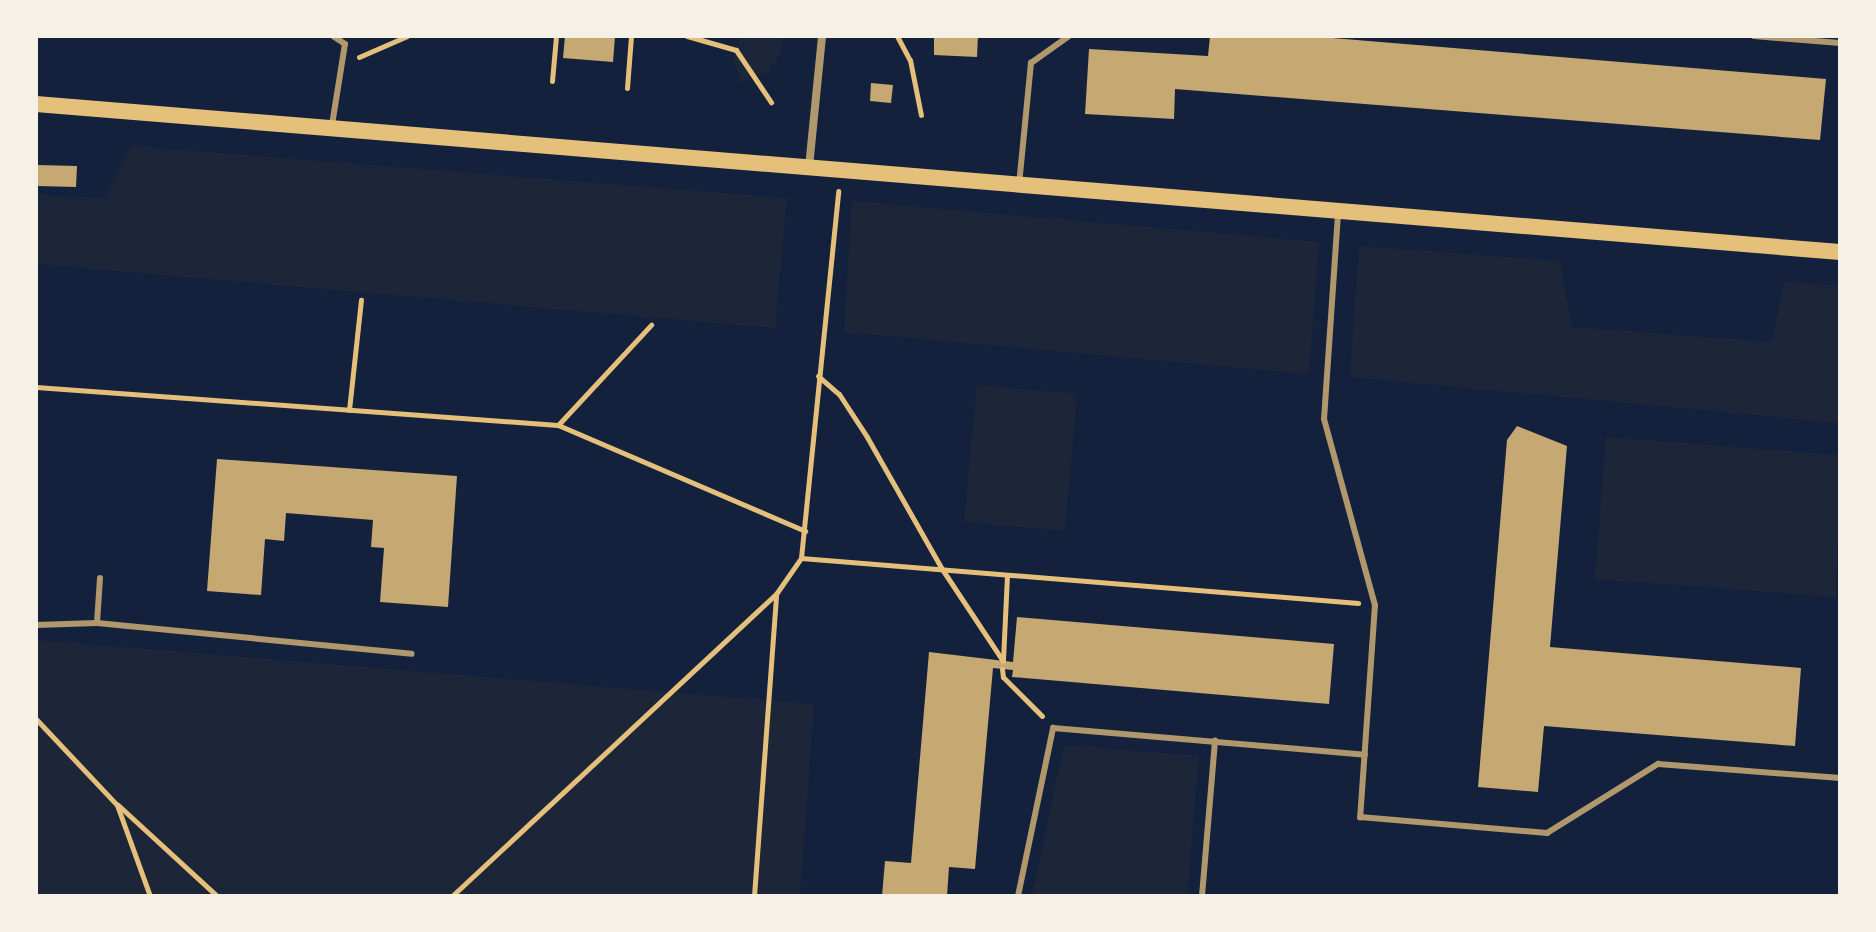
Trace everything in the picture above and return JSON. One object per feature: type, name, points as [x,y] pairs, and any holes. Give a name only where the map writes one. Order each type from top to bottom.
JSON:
[{"type":"main road","points":[[36,104],[1840,252]]},
{"type":"street","points":[[809,167],[822,36]]},
{"type":"lane","points":[[331,129],[345,44],[333,36]]},
{"type":"lane","points":[[1019,185],[1031,63],[1069,36]]},
{"type":"lane","points":[[1754,36],[1840,43]]},
{"type":"lane","points":[[1338,211],[1324,419],[1375,605],[1360,817],[1547,833],[1658,764],[1840,778]]},
{"type":"lane","points":[[97,623],[100,578]]},
{"type":"lane","points":[[36,625],[97,623],[411,654]]},
{"type":"lane","points":[[1018,896],[1053,728],[1365,755]]},
{"type":"lane","points":[[1202,896],[1215,741]]},
{"type":"path","points":[[344,64],[407,36]]},
{"type":"path","points":[[552,81],[556,36]]},
{"type":"path","points":[[627,88],[631,36]]},
{"type":"path","points":[[687,36],[736,50],[771,102]]},
{"type":"path","points":[[897,36],[910,60],[921,115]]},
{"type":"path","points":[[452,896],[776,594],[801,558],[817,375],[841,170]]},
{"type":"path","points":[[349,410],[361,300]]},
{"type":"path","points":[[558,425],[651,325]]},
{"type":"path","points":[[817,375],[839,394],[867,437],[942,569],[1003,661],[1007,575]]},
{"type":"path","points":[[36,387],[558,425],[805,531]]},
{"type":"path","points":[[801,558],[1375,605]]},
{"type":"path","points":[[754,896],[776,594]]},
{"type":"path","points":[[1002,669],[1003,677],[1053,728]]},
{"type":"path","points":[[36,719],[117,805],[217,896]]},
{"type":"path","points":[[117,805],[150,896]]},
{"type":"shaded area","points":[[742,36],[784,36],[781,54],[765,73],[741,83],[733,58]]},
{"type":"shaded area","points":[[131,146],[787,198],[775,328],[36,264],[36,195],[105,198]]},
{"type":"shaded area","points":[[852,201],[1319,242],[1309,374],[844,332]]},
{"type":"shaded area","points":[[1359,246],[1560,261],[1572,327],[1772,342],[1784,282],[1840,286],[1840,423],[1350,377]]},
{"type":"shaded area","points":[[977,385],[1077,394],[1065,531],[964,522]]},
{"type":"shaded area","points":[[1606,437],[1840,455],[1836,597],[1595,579]]},
{"type":"shaded area","points":[[36,640],[814,704],[800,896],[36,896]]},
{"type":"shaded area","points":[[1064,745],[1199,756],[1187,896],[1032,896]]},
{"type":"building","points":[[565,36],[615,36],[613,62],[563,58]]},
{"type":"building","points":[[934,36],[978,36],[977,57],[934,55]]},
{"type":"building","points":[[1210,36],[1308,36],[1826,79],[1820,140],[1175,89],[1174,119],[1085,114],[1089,49],[1208,56]]},
{"type":"building","points":[[871,83],[893,85],[891,103],[870,101]]},
{"type":"building","points":[[37,165],[77,166],[76,187],[37,186]]},
{"type":"building","points":[[1517,426],[1567,446],[1550,647],[1801,668],[1795,746],[1544,726],[1538,792],[1478,787],[1507,440]]},
{"type":"building","points":[[217,459],[457,476],[448,607],[380,602],[384,548],[371,547],[373,520],[286,513],[284,541],[265,539],[261,595],[207,591]]},
{"type":"building","points":[[1017,617],[1334,644],[1329,704],[1012,677],[1013,670],[993,668],[975,869],[949,867],[947,896],[882,896],[885,861],[911,863],[929,652],[1013,662]]}]
